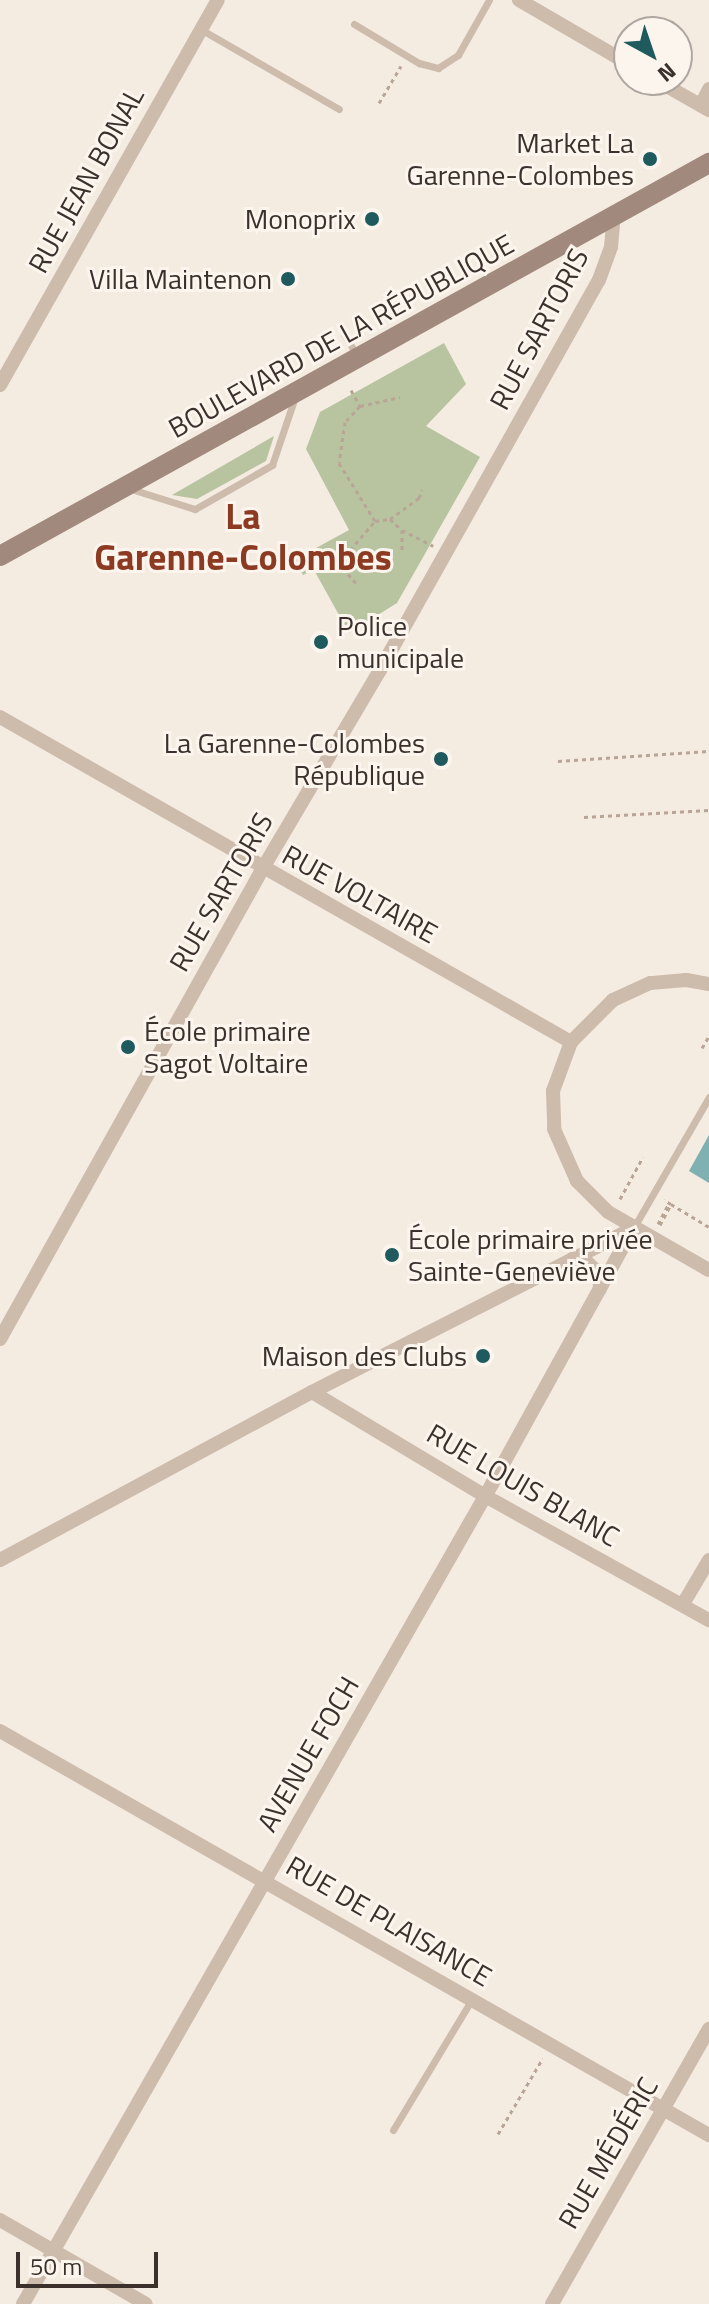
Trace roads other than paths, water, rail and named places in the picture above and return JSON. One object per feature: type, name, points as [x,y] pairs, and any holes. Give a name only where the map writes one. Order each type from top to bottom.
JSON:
[{"type":"main road","name":"BOULEVARD DE LA RÉPUBLIQUE","points":[[0,556],[709,163]]},
{"type":"street","name":"RUE JEAN BONAL","points":[[0,385],[218,0]]},
{"type":"street","points":[[519,0],[613,55]]},
{"type":"street","points":[[684,96],[705,108],[709,89]]},
{"type":"street","name":"RUE SARTORIS","points":[[0,1339],[263,868],[604,270],[614,215]]},
{"type":"street","name":"RUE VOLTAIRE","points":[[0,717],[571,1042]]},
{"type":"street","points":[[709,984],[686,980],[650,983],[613,1000],[571,1042],[553,1091],[554,1129],[562,1155],[577,1181],[608,1212],[709,1270]]},
{"type":"street","points":[[0,1560],[312,1392],[634,1227]]},
{"type":"street","name":"AVENUE FOCH","points":[[23,2304],[485,1496],[634,1227]]},
{"type":"street","points":[[572,1259],[588,1263],[599,1274],[600,1289]]},
{"type":"street","name":"RUE LOUIS BLANC","points":[[312,1392],[485,1496],[709,1620]]},
{"type":"street","points":[[683,1604],[709,1560]]},
{"type":"street","name":"RUE DE PLAISANCE","points":[[0,1731],[709,2135]]},
{"type":"street","name":"RUE MÉDÉRIC","points":[[552,2304],[709,2029]]},
{"type":"street","points":[[0,2220],[146,2304]]},
{"type":"lane","points":[[354,24],[407,55],[438,68],[458,55],[489,0]]},
{"type":"lane","points":[[201,29],[339,109]]},
{"type":"lane","points":[[344,334],[358,358]]},
{"type":"lane","points":[[125,488],[195,509],[272,465],[296,393]]},
{"type":"lane","points":[[634,1227],[709,1097]]},
{"type":"lane","points":[[393,2130],[472,1999]]},
{"type":"water","points":[[709,1135],[709,1183],[689,1171]]},
{"type":"place","name":"Market La Garenne-Colombes","points":[[650,159]]},
{"type":"place","name":"Monoprix","points":[[372,219]]},
{"type":"place","name":"Villa Maintenon","points":[[288,279]]},
{"type":"place","name":"Police municipale","points":[[321,642]]},
{"type":"place","name":"La Garenne-Colombes République","points":[[441,759]]},
{"type":"place","name":"École primaire Sagot Voltaire","points":[[128,1047]]},
{"type":"place","name":"École primaire privée Sainte-Geneviève","points":[[392,1255]]},
{"type":"place","name":"Maison des Clubs","points":[[483,1356]]},
{"type":"district","name":"La Garenne-Colombes","points":[[243,536]]}]
